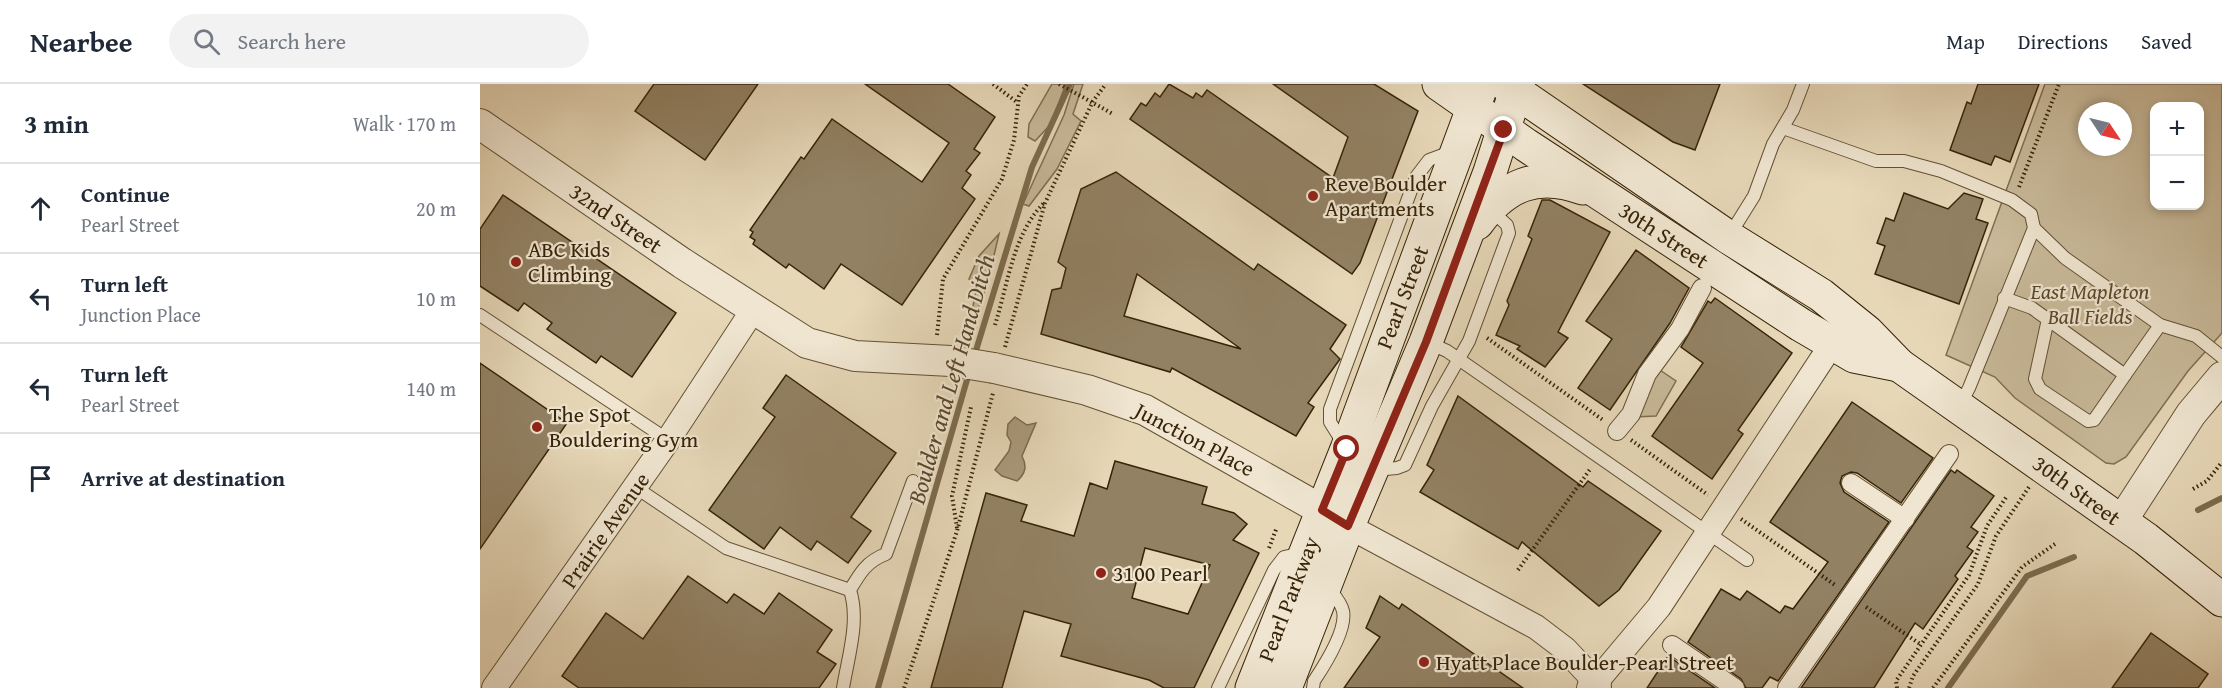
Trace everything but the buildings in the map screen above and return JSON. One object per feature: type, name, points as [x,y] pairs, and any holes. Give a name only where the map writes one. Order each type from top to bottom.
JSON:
[{"type":"main road","name":"30th Street","points":[[1439,84],[1478,96],[1504,130],[1832,344],[1854,356],[1899,365]]},
{"type":"main road","name":"30th Street","points":[[1513,86],[1728,237],[1850,316],[1899,365],[2044,466],[2221,596]]},
{"type":"main road","name":"Pearl Street","points":[[1335,518],[1372,470],[1426,342],[1504,130],[1513,86]]},
{"type":"main road","name":"Pearl Street","points":[[1335,518],[1347,449],[1478,96]]},
{"type":"main road","points":[[1463,242],[1489,208],[1510,190],[1542,181],[1563,182],[1598,193]]},
{"type":"main road","name":"Pearl Parkway","points":[[1252,688],[1306,552],[1335,518]]},
{"type":"main road","name":"Pearl Parkway","points":[[1285,688],[1326,584],[1335,518]]},
{"type":"street","name":"32nd Street","points":[[480,124],[753,310]]},
{"type":"street","points":[[1617,431],[1631,414],[1647,374],[1680,328],[1702,288]]},
{"type":"street","name":"Junction Place","points":[[753,310],[807,344],[855,356],[942,361],[999,359],[1145,410],[1335,518],[1536,627],[1565,649],[1595,684]]},
{"type":"street","name":"Prairie Avenue","points":[[494,688],[669,440],[753,310]]},
{"type":"street","points":[[1595,684],[1659,607],[1832,344]]},
{"type":"street","points":[[2121,522],[2191,414],[2222,377]]},
{"type":"street","points":[[1787,688],[1949,454]]},
{"type":"street","points":[[1851,483],[1905,519]]},
{"type":"street","points":[[1672,645],[1735,688]]},
{"type":"lane","points":[[1728,237],[1754,196],[1773,144],[1803,84]]},
{"type":"lane","points":[[1783,128],[1876,161],[1904,161],[1941,171],[2012,200],[2031,214],[2034,228],[2065,258],[2160,326],[2196,336],[2222,357]]},
{"type":"lane","points":[[1372,470],[1405,465],[1432,406],[1459,360],[1480,313],[1509,233],[1507,225],[1489,208]]},
{"type":"lane","points":[[1959,406],[1969,388],[2034,228]]},
{"type":"lane","points":[[2004,298],[2032,308],[2126,375]]},
{"type":"lane","points":[[480,315],[669,440]]},
{"type":"lane","points":[[2048,319],[2035,379],[2040,389],[2088,421],[2094,420],[2160,326]]},
{"type":"lane","points":[[1426,342],[1459,360],[1747,560]]},
{"type":"lane","points":[[843,688],[854,622],[854,602],[850,591],[863,568],[875,558],[886,554],[913,481]]},
{"type":"lane","points":[[635,487],[726,548],[850,591]]},
{"type":"lane","points":[[1218,688],[1274,570],[1284,557],[1306,552]]},
{"type":"lane","points":[[1313,688],[1314,681],[1335,645],[1344,614],[1341,603],[1326,584]]},
{"type":"path","points":[[993,84],[1018,103]]},
{"type":"path","points":[[942,361],[943,279],[1002,179],[1014,140],[1018,103],[1027,84]]},
{"type":"path","points":[[1059,84],[1081,94],[1113,114]]},
{"type":"path","points":[[999,359],[1045,203],[1093,101],[1106,84]]},
{"type":"path","points":[[2012,200],[2023,179],[2059,84]]},
{"type":"path","points":[[995,325],[1019,241],[1030,217],[1045,203]]},
{"type":"path","points":[[1481,334],[1920,644]]},
{"type":"path","points":[[904,688],[957,531],[991,402]]},
{"type":"path","points":[[957,531],[952,496],[954,473],[965,442],[971,407]]},
{"type":"path","points":[[1518,570],[1599,457]]},
{"type":"path","points":[[2193,489],[2207,481],[2222,462]]},
{"type":"path","points":[[1909,688],[1913,676],[1978,584],[2002,524],[2044,466]]},
{"type":"path","points":[[1897,688],[1896,681],[1969,575],[1987,526],[2007,496]]},
{"type":"path","points":[[1932,688],[2022,567],[2055,544]]},
{"type":"green space","points":[[1052,84],[1066,84],[1050,125],[1035,141],[1028,137],[1029,124]]},
{"type":"green space","points":[[1074,84],[1083,84],[1073,114],[1081,121],[1057,169],[1029,206],[1023,204],[1064,115]]},
{"type":"green space","name":"East Mapleton Ball Fields","points":[[2045,84],[2222,84],[2222,333],[2188,371],[2126,457],[2114,464],[2106,463],[2015,398],[1995,377],[1946,355]]},
{"type":"green space","points":[[999,234],[987,285],[973,322],[970,322],[977,285],[969,279],[979,256]]},
{"type":"green space","points":[[1657,368],[1676,381],[1656,416],[1635,417]]},
{"type":"shaded area","points":[[1015,417],[1027,425],[1036,423],[1022,456],[1025,463],[1024,472],[1017,481],[1002,476],[995,470],[1009,451],[1011,442],[1007,435],[1008,424]]},
{"type":"waterway","name":"Boulder and Left Hand Ditch","points":[[974,357],[1032,167],[1070,84]]},
{"type":"waterway","name":"Boulder and Left Hand Ditch","points":[[878,688],[969,373]]},
{"type":"waterway","points":[[2198,510],[2222,498]]},
{"type":"waterway","points":[[1948,688],[2027,576],[2074,557]]},
{"type":"place","name":"Reve Boulder Apartments","points":[[1313,196]]},
{"type":"place","name":"ABC Kids Climbing","points":[[516,262]]},
{"type":"place","name":"The Spot Bouldering Gym","points":[[537,427]]},
{"type":"place","name":"3100 Pearl","points":[[1101,573]]},
{"type":"place","name":"Hyatt Place Boulder-Pearl Street","points":[[1424,662]]},
{"type":"route","points":[[1347,449],[1322,510],[1348,526],[1426,342],[1504,130]]}]
